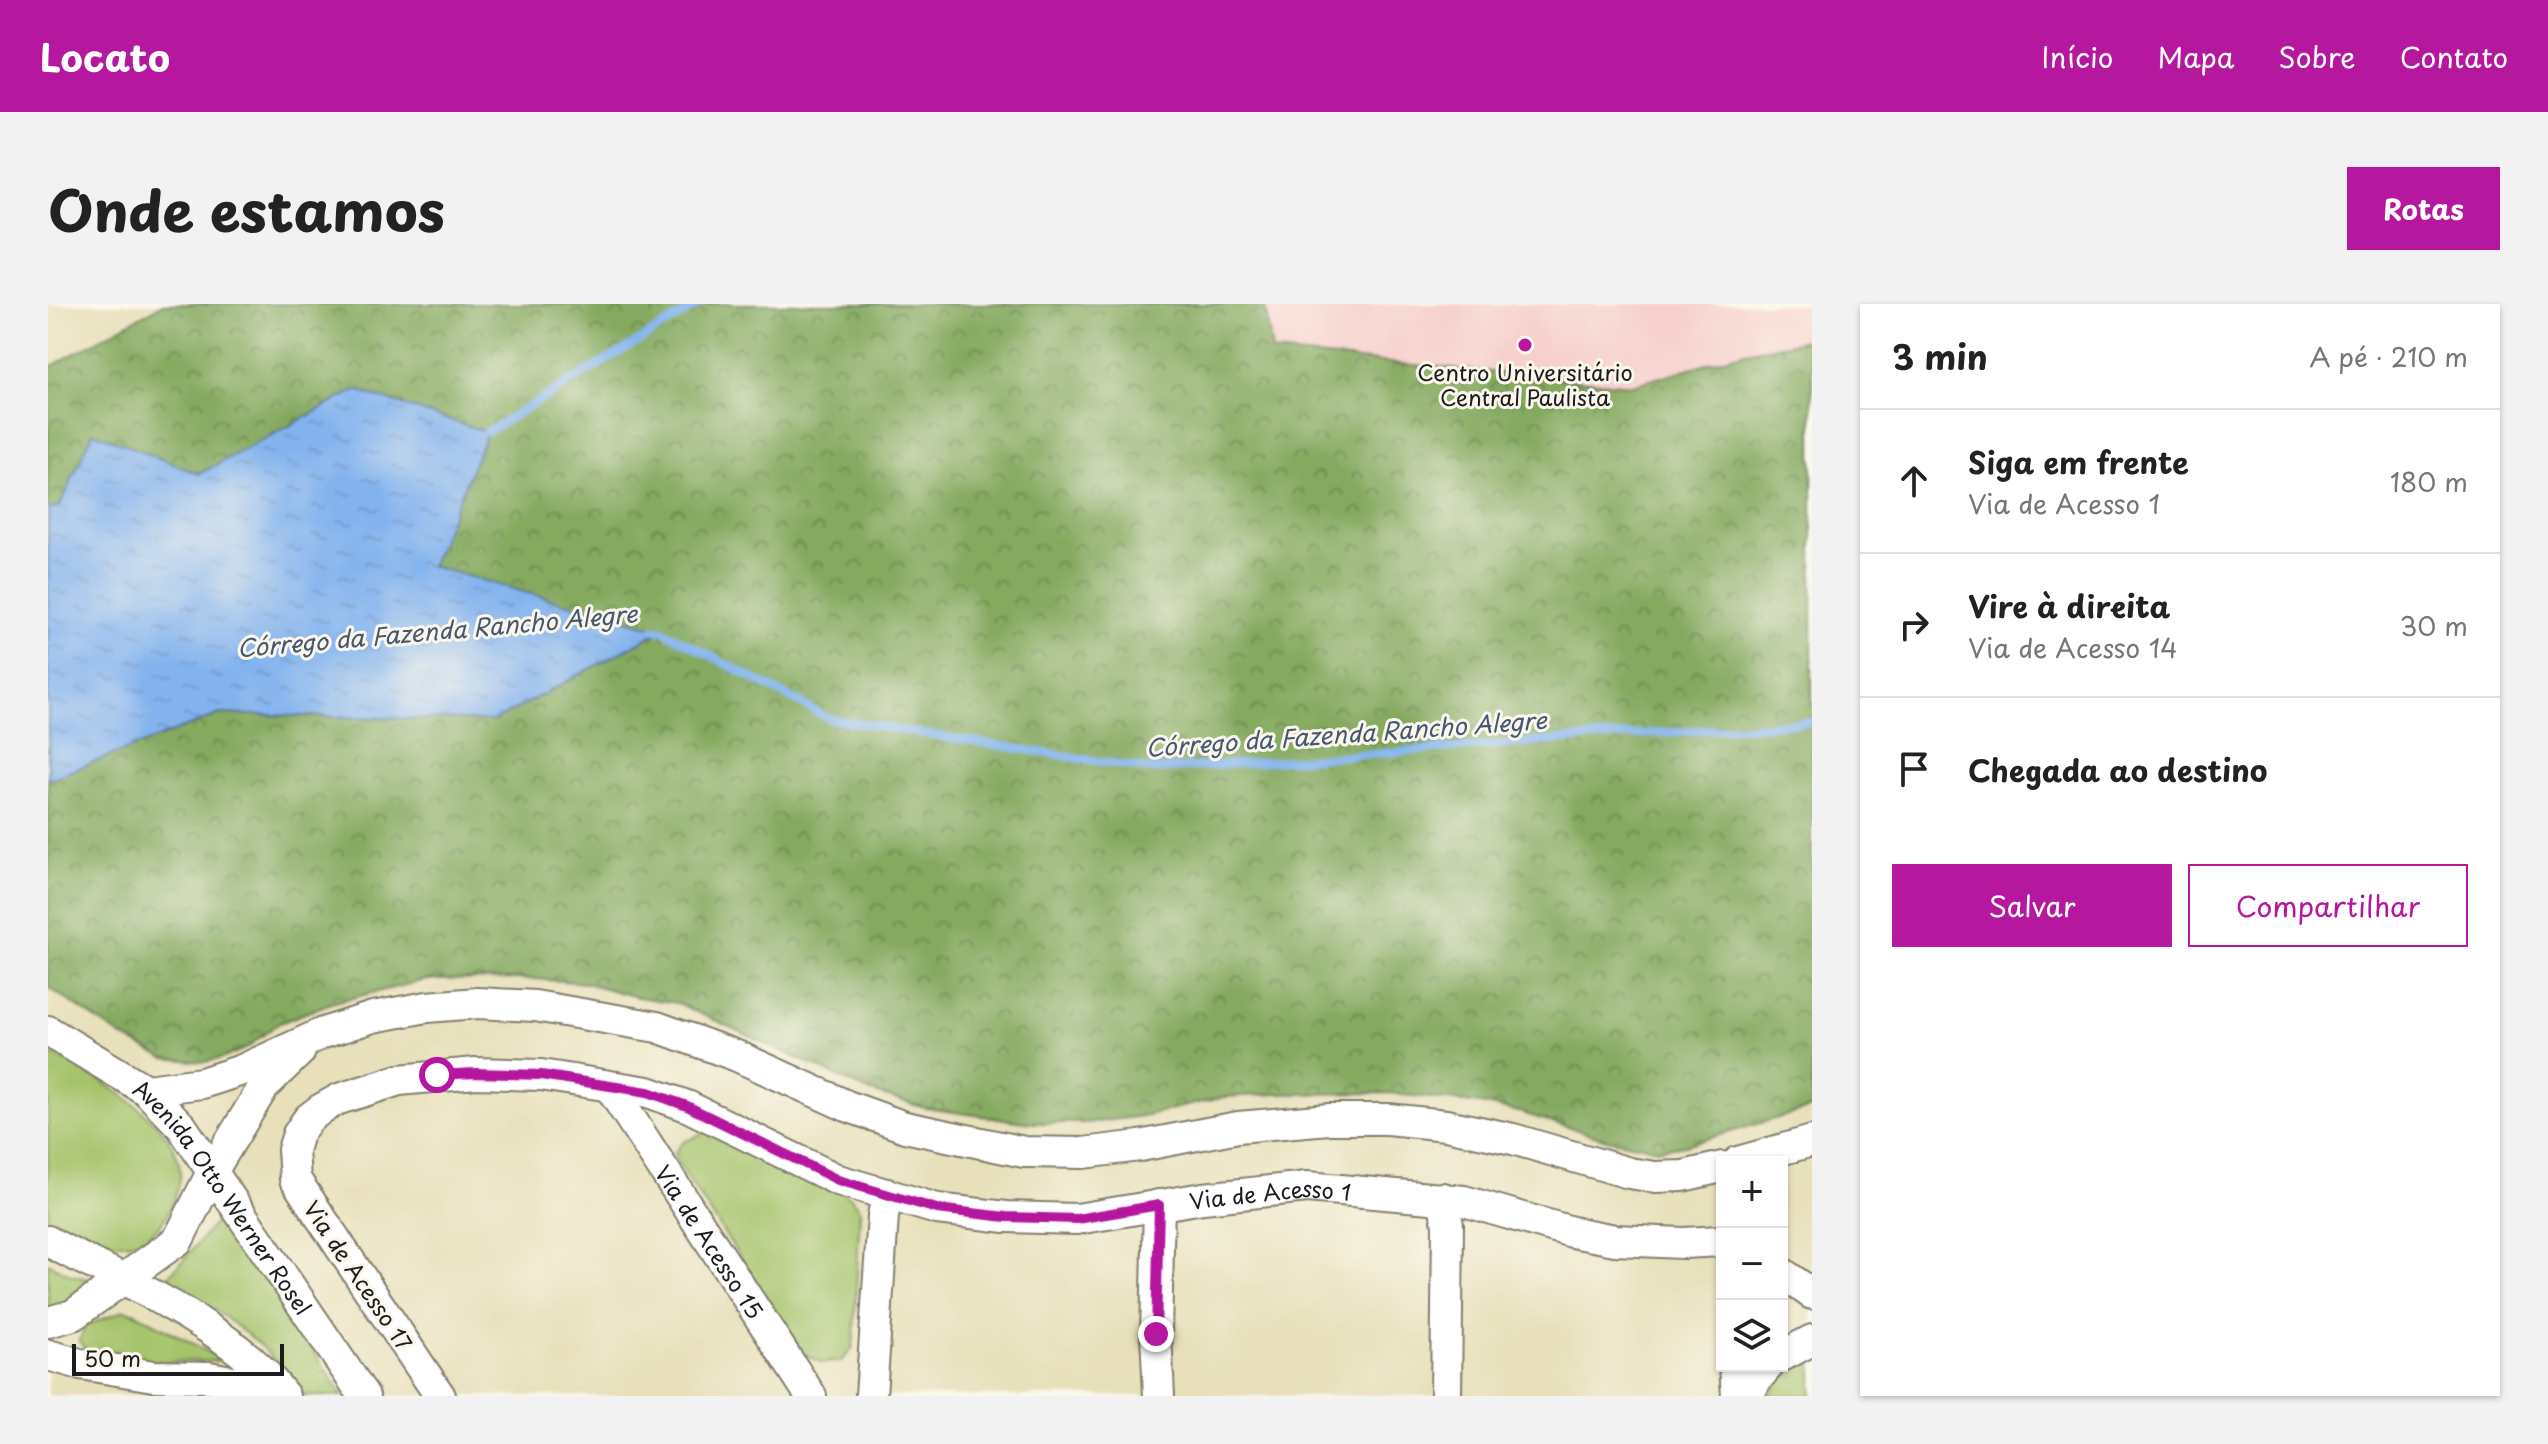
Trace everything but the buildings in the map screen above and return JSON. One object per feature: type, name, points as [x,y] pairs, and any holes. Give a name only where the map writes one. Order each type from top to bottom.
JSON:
[{"type":"street","points":[[146,1090],[202,1083],[242,1070],[323,1033],[373,1017],[427,1007],[478,1003],[535,1006],[657,1027],[737,1056],[832,1100],[905,1127],[1024,1152],[1083,1153],[1140,1146],[1238,1127],[1329,1119],[1388,1119],[1446,1125],[1513,1139],[1629,1173],[1655,1177],[1683,1176],[1716,1168]]},
{"type":"street","name":"Avenida Otto Werner Rosel","points":[[48,1031],[146,1090],[182,1127],[364,1396]]},
{"type":"street","points":[[48,1322],[73,1315],[178,1240],[213,1170],[264,1086],[286,1063],[323,1033]]},
{"type":"street","name":"Via de Acesso 1","points":[[293,1150],[298,1134],[308,1119],[321,1109],[361,1091],[399,1080],[476,1073],[541,1075],[648,1092],[687,1106],[838,1180],[937,1209],[1006,1217],[1077,1219],[1248,1192],[1307,1187],[1443,1198],[1492,1207],[1572,1232],[1615,1240],[1716,1241]]},
{"type":"street","name":"Via de Acesso 15","points":[[610,1087],[811,1396]]},
{"type":"street","points":[[1757,1156],[1806,1141]]},
{"type":"street","name":"Via de Acesso 17","points":[[293,1150],[295,1179],[440,1396]]},
{"type":"street","points":[[871,1396],[887,1194]]},
{"type":"street","points":[[1443,1198],[1448,1225],[1446,1396]]},
{"type":"street","points":[[1159,1205],[1156,1334],[1159,1396]]},
{"type":"street","points":[[48,1241],[124,1279],[238,1349],[282,1393]]},
{"type":"street","points":[[1788,1277],[1812,1294]]},
{"type":"street","points":[[1788,1353],[1812,1340]]},
{"type":"street","points":[[48,1355],[80,1364],[154,1376],[209,1377],[282,1393]]},
{"type":"street","points":[[1735,1372],[1737,1396]]},
{"type":"street","points":[[1748,1396],[1763,1372]]},
{"type":"shaded area","name":"Centro Universitário Central Paulista","points":[[1265,304],[1812,304],[1812,339],[1745,352],[1633,385],[1272,352]]},
{"type":"green space","points":[[163,304],[1265,304],[1272,352],[1633,385],[1745,352],[1812,339],[1812,1108],[1686,1145],[1659,1149],[1610,1140],[1519,1112],[1389,1093],[1225,1097],[1143,1116],[1089,1123],[1032,1123],[925,1108],[871,1092],[677,1003],[637,997],[586,983],[534,979],[426,980],[331,1003],[277,1024],[247,1048],[224,1058],[204,1062],[164,1058],[122,1037],[48,987],[48,368]]},
{"type":"green space","points":[[48,1053],[81,1068],[118,1092],[151,1119],[173,1147],[180,1169],[178,1190],[161,1224],[148,1236],[133,1242],[118,1243],[83,1235],[48,1220]]},
{"type":"green space","points":[[706,1132],[851,1197],[860,1209],[854,1338],[852,1349],[840,1362],[821,1363],[804,1354],[675,1159],[675,1152],[683,1142]]},
{"type":"green space","points":[[223,1214],[343,1396],[304,1396],[261,1346],[209,1306],[171,1283],[168,1277]]},
{"type":"green space","points":[[48,1263],[71,1275],[94,1280],[81,1297],[48,1310]]},
{"type":"green space","points":[[124,1310],[134,1312],[216,1356],[218,1361],[146,1362],[86,1351],[79,1340],[86,1326]]},
{"type":"green space","points":[[1812,1359],[1812,1396],[1769,1396],[1788,1374]]},
{"type":"water","points":[[356,390],[487,432],[431,566],[662,630],[494,721],[220,714],[48,780],[48,509],[60,506],[93,432],[199,474]]},
{"type":"waterway","points":[[487,432],[700,304]]},
{"type":"waterway","name":"Córrego da Fazenda Rancho Alegre","points":[[653,630],[662,630],[830,719],[1153,770],[1812,722]]},
{"type":"place","name":"Centro Universitário Central Paulista","points":[[1525,345]]},
{"type":"route","points":[[437,1075],[541,1075],[648,1092],[687,1106],[838,1180],[937,1209],[1006,1217],[1077,1219],[1159,1205],[1156,1334]]}]
